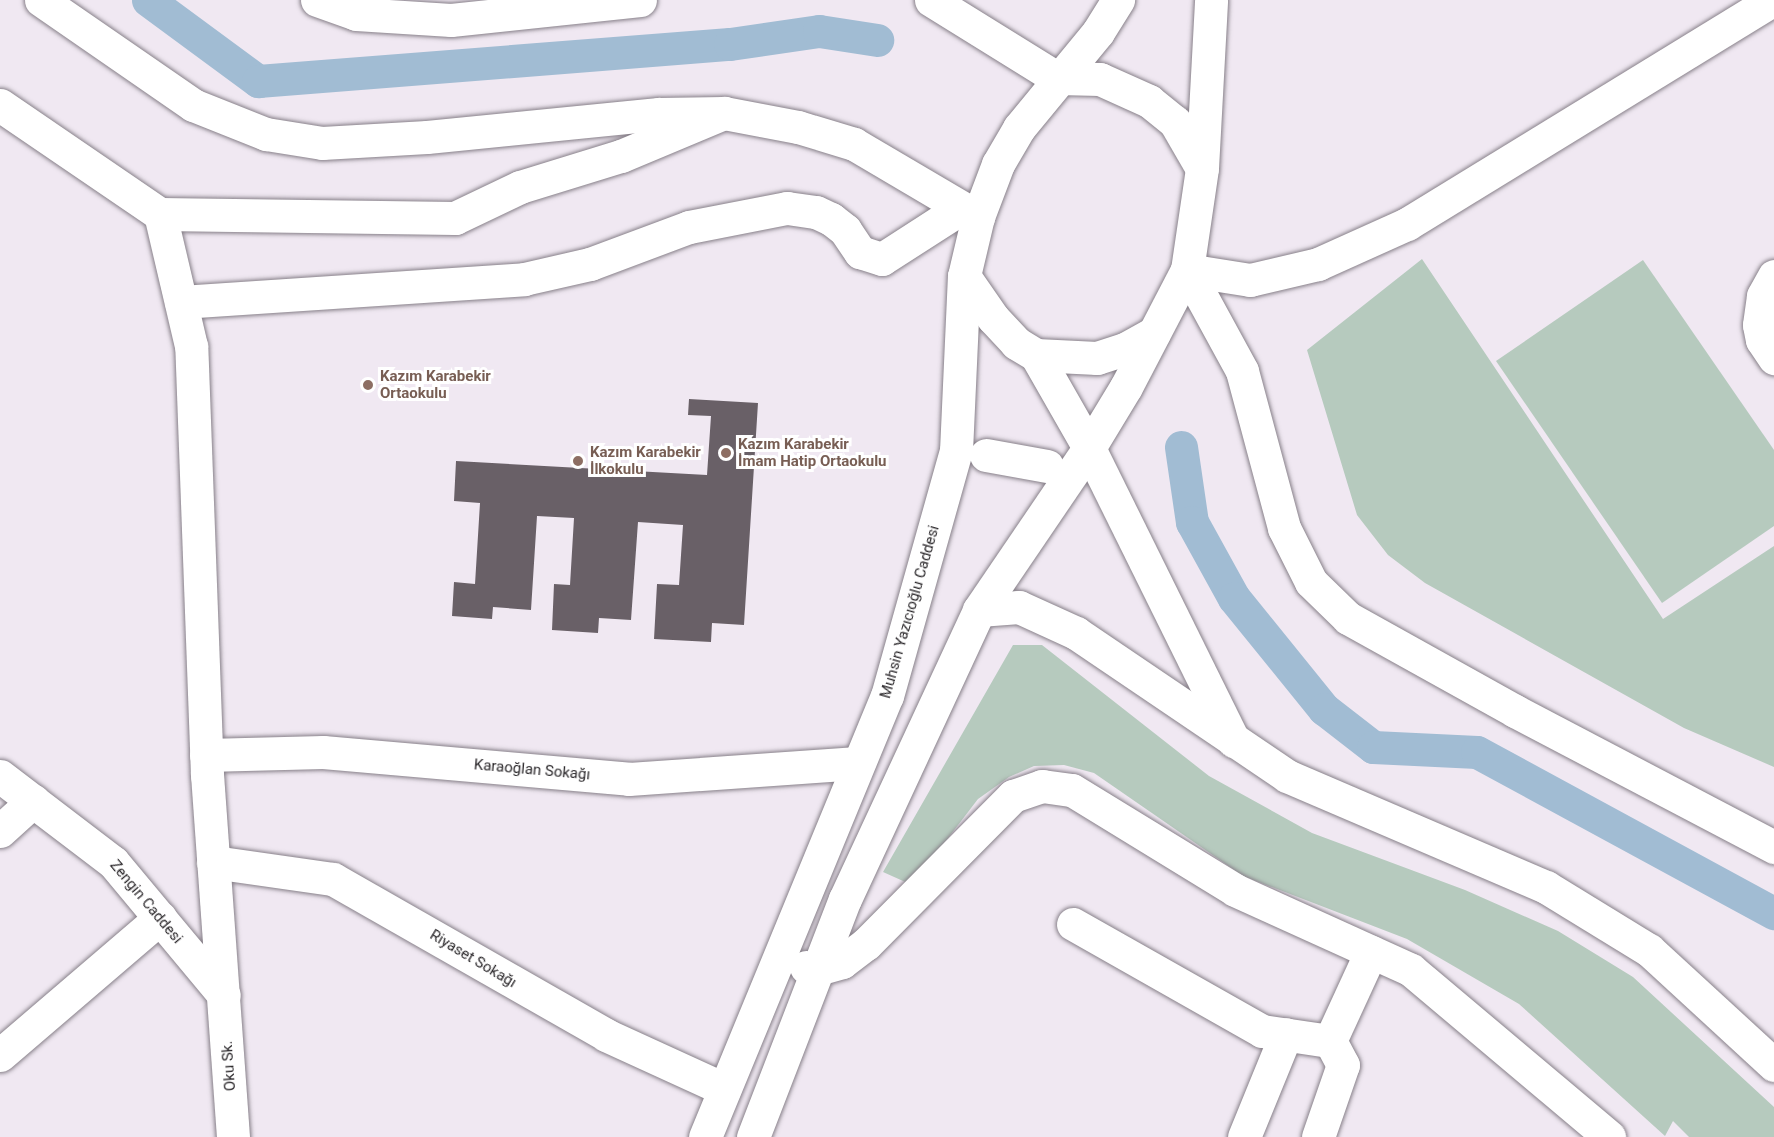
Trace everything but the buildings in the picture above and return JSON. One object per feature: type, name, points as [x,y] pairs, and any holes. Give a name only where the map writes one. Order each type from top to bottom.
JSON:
[{"type":"street","points":[[41,0],[193,105],[266,134],[322,142],[427,137],[659,114],[724,113],[798,127],[854,144],[970,212]]},
{"type":"street","points":[[317,0],[356,14],[451,20],[640,0]]},
{"type":"street","points":[[931,0],[1057,78],[1100,79],[1149,101],[1175,122],[1202,168]]},
{"type":"street","name":"Muhsin Yazıcıoğlu Caddesi","points":[[705,1137],[857,763],[887,696],[956,451],[964,276],[970,212],[1008,146],[1057,78],[1098,32],[1118,0]]},
{"type":"street","points":[[753,1137],[845,898],[979,610],[1089,447],[1154,333],[1186,270],[1202,168],[1211,0]]},
{"type":"street","points":[[1186,270],[1250,280],[1318,264],[1407,224],[1772,0]]},
{"type":"street","points":[[0,105],[160,214],[455,218],[520,187],[621,156],[724,113]]},
{"type":"street","points":[[181,302],[524,279],[590,264],[689,227],[787,208],[816,212],[831,219],[845,230],[860,252],[882,259],[970,212]]},
{"type":"street","name":"Oku Sk.","points":[[160,214],[191,346],[206,755],[233,1137]]},
{"type":"street","points":[[1186,270],[1242,371],[1284,528],[1311,582],[1348,618],[1515,711],[1774,847]]},
{"type":"street","points":[[964,276],[993,318],[1016,343],[1036,355],[1097,357],[1125,349],[1154,333]]},
{"type":"street","points":[[1774,276],[1763,296],[1759,325],[1762,340],[1774,358]]},
{"type":"street","points":[[1036,355],[1089,447],[1235,742]]},
{"type":"street","points":[[986,455],[1047,466]]},
{"type":"street","points":[[979,610],[1019,606],[1076,633],[1287,776],[1337,801],[1546,887],[1649,950],[1774,1065]]},
{"type":"street","name":"Karaoğlan Sokağı","points":[[206,755],[322,752],[629,779],[857,763]]},
{"type":"street","name":"Zengin Caddesi","points":[[0,776],[113,862],[224,995]]},
{"type":"street","points":[[777,961],[818,969],[842,962],[866,944],[1013,796],[1042,786],[1072,790],[1235,890],[1412,970],[1609,1137]]},
{"type":"street","points":[[0,831],[33,801]]},
{"type":"street","name":"Riyaset Sokağı","points":[[213,862],[333,879],[606,1035],[724,1089]]},
{"type":"street","points":[[0,1055],[160,918]]},
{"type":"street","points":[[1073,924],[1262,1031],[1330,1041]]},
{"type":"street","points":[[1330,1041],[1371,952]]},
{"type":"street","points":[[1244,1137],[1286,1034]]},
{"type":"street","points":[[1318,1137],[1343,1065],[1330,1041]]},
{"type":"green space","points":[[1422,259],[1663,619],[1774,546],[1774,767],[1684,728],[1425,583],[1388,555],[1357,515],[1307,350]]},
{"type":"green space","points":[[1643,260],[1774,450],[1774,526],[1662,603],[1496,361]]},
{"type":"green space","points":[[1013,645],[1042,645],[1209,776],[1312,833],[1465,890],[1558,931],[1633,977],[1774,1107],[1774,1137],[1689,1137],[1673,1121],[1665,1136],[1519,1004],[1407,939],[1243,876],[1094,773],[1064,765],[1034,766],[1009,777],[978,799],[912,885],[883,872]]},
{"type":"waterway","points":[[148,0],[258,81],[730,44],[819,31],[877,40]]},
{"type":"waterway","points":[[1181,447],[1192,522],[1234,598],[1324,709],[1373,747],[1477,752],[1774,913]]},
{"type":"place","name":"Kazım Karabekir Ortaokulu","points":[[368,385]]},
{"type":"place","name":"Kazım Karabekir İmam Hatip Ortaokulu","points":[[726,453]]},
{"type":"place","name":"Kazım Karabekir İlkokulu","points":[[578,461]]}]
